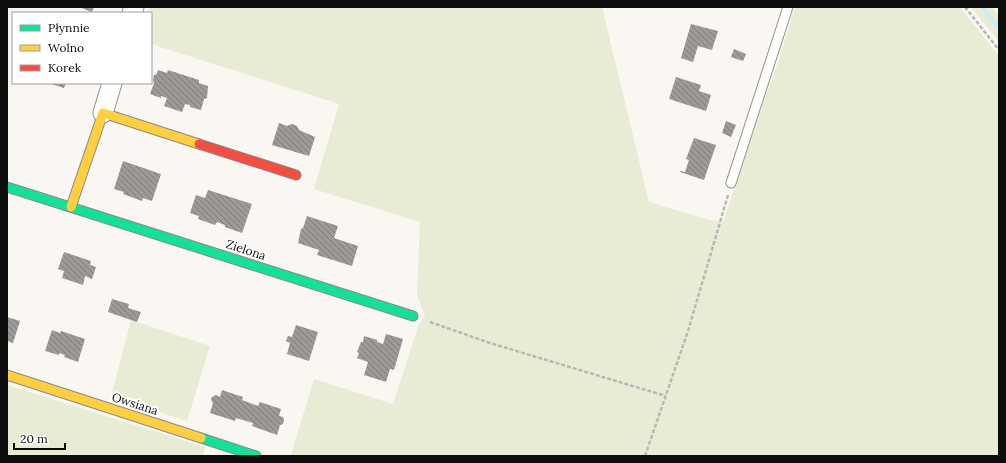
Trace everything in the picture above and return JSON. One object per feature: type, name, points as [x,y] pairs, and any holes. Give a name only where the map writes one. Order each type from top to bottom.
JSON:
[{"type":"street","points":[[71,208],[112,84]]},
{"type":"street","points":[[103,114],[296,175]]},
{"type":"street","name":"Zielona","points":[[7,187],[413,316]]},
{"type":"street","name":"Owsiana","points":[[7,375],[256,456]]},
{"type":"lane","points":[[730,183],[788,7]]},
{"type":"path","points":[[965,7],[999,50]]},
{"type":"path","points":[[645,456],[688,331],[730,183]]},
{"type":"path","points":[[413,316],[490,343],[666,396]]},
{"type":"green space","points":[[150,7],[602,7],[649,202],[710,220],[723,222],[778,63],[795,7],[960,7],[999,56],[999,456],[291,455],[314,379],[393,404],[419,324],[425,316],[417,295],[420,222],[314,189],[339,104],[152,44],[152,12],[148,12]]},
{"type":"green space","points":[[971,7],[992,7],[999,15],[999,42]]},
{"type":"green space","points":[[131,320],[210,346],[187,421],[111,397]]},
{"type":"green space","points":[[7,385],[205,447],[203,456],[7,456]]},
{"type":"building","points":[[79,7],[94,7],[92,12]]},
{"type":"building","points":[[691,24],[718,31],[712,50],[698,46],[693,62],[681,58]]},
{"type":"building","points":[[734,49],[746,54],[743,61],[731,57]]},
{"type":"building","points":[[158,70],[167,73],[168,70],[199,80],[199,83],[208,86],[207,98],[204,99],[201,110],[185,104],[182,112],[164,106],[167,98],[161,96],[161,98],[150,94],[154,83],[154,75],[157,74]]},
{"type":"building","points":[[676,77],[701,85],[699,91],[711,95],[706,111],[669,99]]},
{"type":"building","points":[[51,84],[66,84],[64,88]]},
{"type":"building","points":[[726,121],[736,125],[731,137],[722,133]]},
{"type":"building","points":[[279,123],[287,126],[292,124],[297,126],[299,130],[315,137],[309,156],[272,145]]},
{"type":"building","points":[[694,138],[716,145],[704,180],[680,172],[685,172],[689,160],[686,159]]},
{"type":"building","points":[[123,161],[161,174],[152,201],[143,198],[142,201],[114,189]]},
{"type":"building","points":[[208,190],[252,204],[242,233],[225,227],[225,225],[217,222],[215,225],[198,219],[199,216],[190,213],[196,195],[205,198]]},
{"type":"building","points":[[307,216],[338,226],[334,238],[358,246],[352,266],[317,255],[319,250],[298,243],[301,229],[303,228]]},
{"type":"building","points":[[64,252],[91,261],[90,265],[96,267],[92,279],[85,276],[83,285],[62,278],[64,271],[58,269]]},
{"type":"building","points":[[112,299],[129,304],[128,308],[141,312],[137,322],[108,312]]},
{"type":"building","points":[[7,317],[20,321],[13,343],[7,341]]},
{"type":"building","points":[[296,325],[318,332],[309,361],[287,354],[290,343],[286,341],[288,336],[292,337]]},
{"type":"building","points":[[52,330],[60,333],[61,331],[85,339],[78,362],[64,357],[65,355],[59,353],[59,355],[45,351]]},
{"type":"building","points":[[386,334],[403,339],[394,370],[390,369],[386,382],[364,375],[368,362],[357,358],[359,353],[357,352],[361,342],[363,342],[364,336],[377,340],[377,342],[383,344]]},
{"type":"building","points":[[222,390],[243,397],[242,400],[258,406],[260,402],[281,409],[279,416],[283,417],[284,420],[283,424],[280,425],[277,435],[252,426],[253,423],[236,418],[235,421],[210,413],[213,403],[211,400],[212,397],[216,395],[220,397]]},
{"type":"waterway","points":[[982,7],[999,28]]},
{"type":"traffic: fast","points":[[7,187],[413,316]]},
{"type":"traffic: fast","points":[[201,438],[256,456]]},
{"type":"traffic: slow","points":[[71,207],[103,113],[199,144]]},
{"type":"traffic: slow","points":[[7,375],[201,438]]},
{"type":"traffic: jam","points":[[199,144],[296,175]]}]
